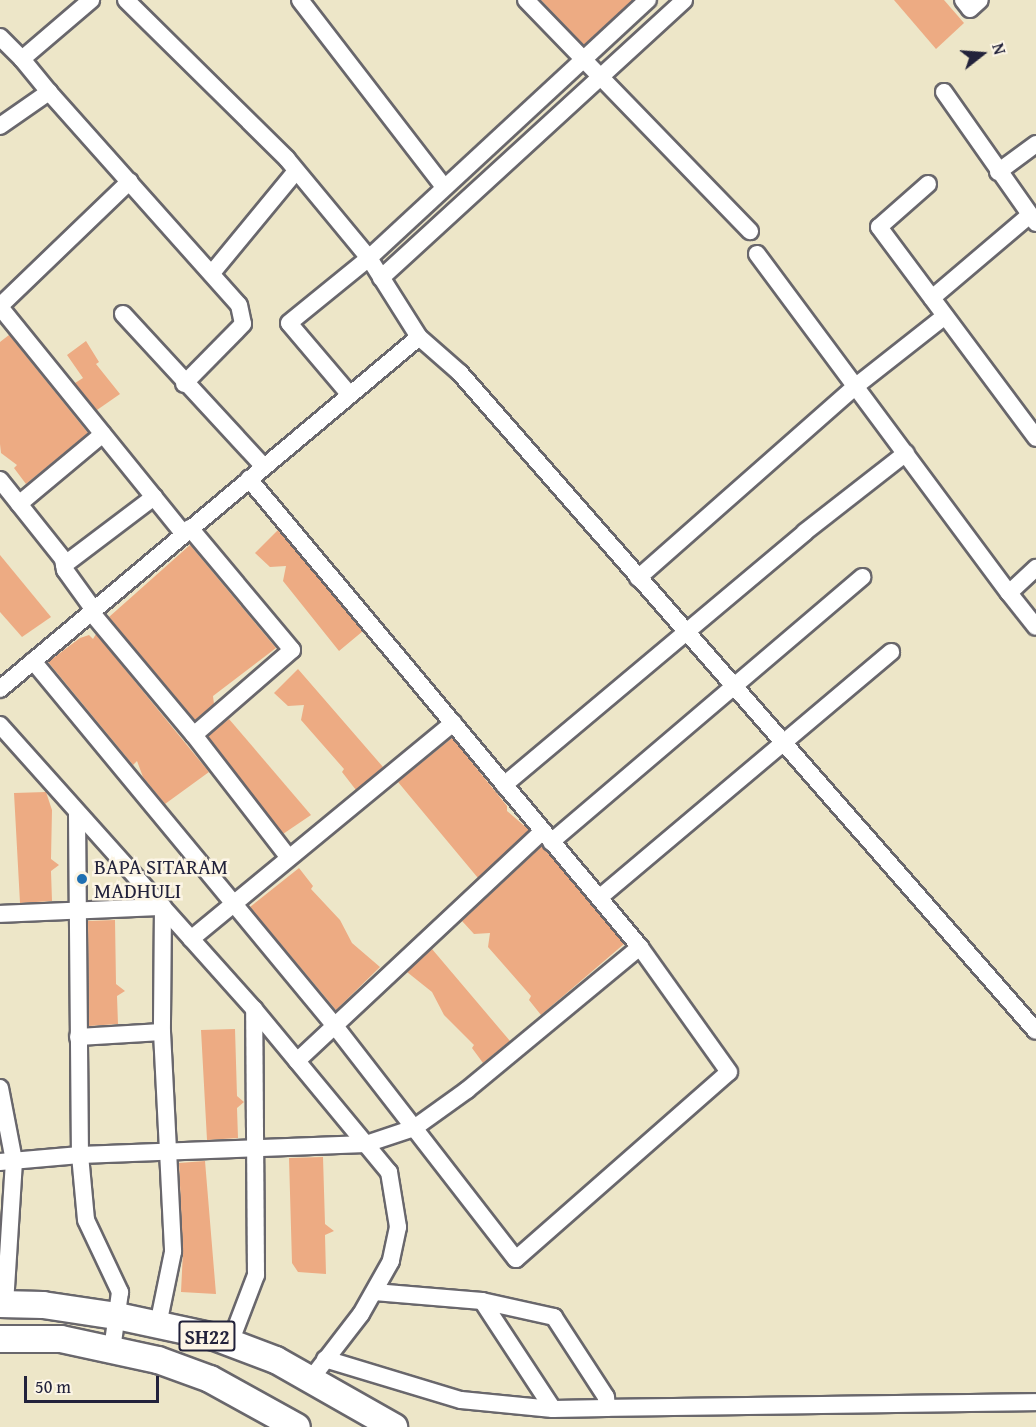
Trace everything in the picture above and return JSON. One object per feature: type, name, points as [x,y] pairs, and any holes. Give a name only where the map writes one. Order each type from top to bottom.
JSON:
[{"type":"main road","name":"SH22","points":[[3,1304],[117,1316],[230,1343],[276,1360],[318,1369],[394,1427]]},
{"type":"main road","name":"SH22","points":[[0,1339],[61,1339],[158,1360],[210,1379],[297,1427]]},
{"type":"street","points":[[22,59],[92,0]]},
{"type":"street","points":[[126,0],[296,171],[369,258],[419,337],[460,373],[1036,1031]]},
{"type":"street","points":[[300,0],[443,186]]},
{"type":"street","points":[[526,0],[750,231]]},
{"type":"street","points":[[350,395],[289,323],[369,258],[443,186],[648,0]]},
{"type":"street","points":[[381,278],[684,0]]},
{"type":"street","points":[[963,0],[970,9],[980,0]]},
{"type":"street","points":[[0,37],[239,304],[243,324],[184,384]]},
{"type":"street","points":[[0,126],[49,92]]},
{"type":"street","points":[[932,298],[1033,219],[944,92]]},
{"type":"street","points":[[998,172],[1036,144]]},
{"type":"street","points":[[212,273],[296,171]]},
{"type":"street","points":[[130,181],[0,306],[154,497],[292,650],[194,735]]},
{"type":"street","points":[[928,184],[879,227],[1036,438]]},
{"type":"street","points":[[757,254],[1036,627]]},
{"type":"street","points":[[123,314],[184,384],[264,467]]},
{"type":"street","points":[[638,578],[856,386],[945,316]]},
{"type":"street","points":[[0,689],[419,337]]},
{"type":"street","points":[[19,504],[103,434]]},
{"type":"street","points":[[504,785],[687,634],[805,532],[906,453]]},
{"type":"street","points":[[33,661],[335,1026],[516,1259],[729,1072],[640,947],[249,479]]},
{"type":"street","points":[[0,480],[64,565],[92,611],[194,735],[289,858]]},
{"type":"street","points":[[64,565],[154,497]]},
{"type":"street","points":[[1009,593],[1036,568]]},
{"type":"street","points":[[297,1061],[547,836],[734,688],[862,577]]},
{"type":"street","points":[[599,898],[891,652]]},
{"type":"street","points":[[191,939],[453,723]]},
{"type":"street","points":[[0,725],[77,814],[254,1009],[389,1172],[398,1227],[391,1261],[362,1314],[318,1369],[461,1400],[553,1409],[1036,1402]]},
{"type":"street","points":[[77,814],[80,1155],[86,1220],[120,1292],[112,1350]]},
{"type":"street","points":[[0,914],[78,909],[162,908]]},
{"type":"street","points":[[158,1325],[173,1252],[170,1154],[162,1032],[162,908]]},
{"type":"street","points":[[7,1162],[80,1155],[170,1154],[366,1144],[414,1128],[467,1090],[640,947]]},
{"type":"street","points":[[230,1343],[255,1275],[252,1150],[254,1009]]},
{"type":"street","points":[[78,1037],[162,1032]]},
{"type":"street","points":[[0,1088],[7,1162],[3,1304]]},
{"type":"street","points":[[374,1292],[482,1301],[554,1317],[606,1397],[607,1408]]},
{"type":"street","points":[[482,1301],[553,1409]]},
{"type":"building","points":[[541,0],[633,0],[584,45]]},
{"type":"building","points":[[894,0],[944,0],[964,23],[936,49]]},
{"type":"building","points":[[9,335],[88,433],[26,484],[14,468],[17,465],[1,453],[0,342]]},
{"type":"building","points":[[86,341],[99,362],[96,364],[120,394],[97,410],[75,383],[83,378],[67,355]]},
{"type":"building","points":[[278,530],[363,631],[339,651],[283,581],[286,566],[270,567],[255,553]]},
{"type":"building","points":[[190,545],[276,648],[213,696],[214,704],[195,720],[109,617]]},
{"type":"building","points":[[0,555],[51,617],[22,637],[0,612]]},
{"type":"building","points":[[96,634],[209,772],[165,804],[143,777],[137,761],[133,765],[48,662],[80,638],[89,635],[93,639]]},
{"type":"building","points":[[298,669],[383,767],[356,790],[342,772],[344,769],[301,720],[304,705],[288,706],[274,693]]},
{"type":"building","points":[[229,719],[311,815],[283,834],[208,736]]},
{"type":"building","points":[[452,738],[507,806],[507,811],[529,830],[478,878],[398,782]]},
{"type":"building","points":[[46,792],[52,810],[51,859],[59,865],[51,871],[52,901],[20,903],[14,793]]},
{"type":"building","points":[[542,846],[624,944],[541,1015],[529,1000],[531,996],[488,947],[490,933],[474,934],[462,921]]},
{"type":"building","points":[[299,868],[313,886],[311,889],[340,920],[352,943],[380,967],[336,1010],[250,907]]},
{"type":"building","points":[[115,920],[116,984],[125,991],[117,996],[118,1024],[89,1026],[88,921]]},
{"type":"building","points":[[432,949],[510,1041],[483,1063],[472,1048],[474,1045],[444,1015],[432,992],[407,972]]},
{"type":"building","points":[[235,1029],[237,1096],[244,1102],[237,1108],[238,1138],[207,1140],[201,1030]]},
{"type":"building","points":[[323,1157],[325,1224],[334,1231],[325,1235],[326,1274],[298,1272],[292,1263],[289,1158]]},
{"type":"building","points":[[205,1161],[216,1294],[181,1292],[183,1251],[179,1163]]},
{"type":"place","name":"BAPA SITARAM MADHULI","points":[[82,879]]}]
